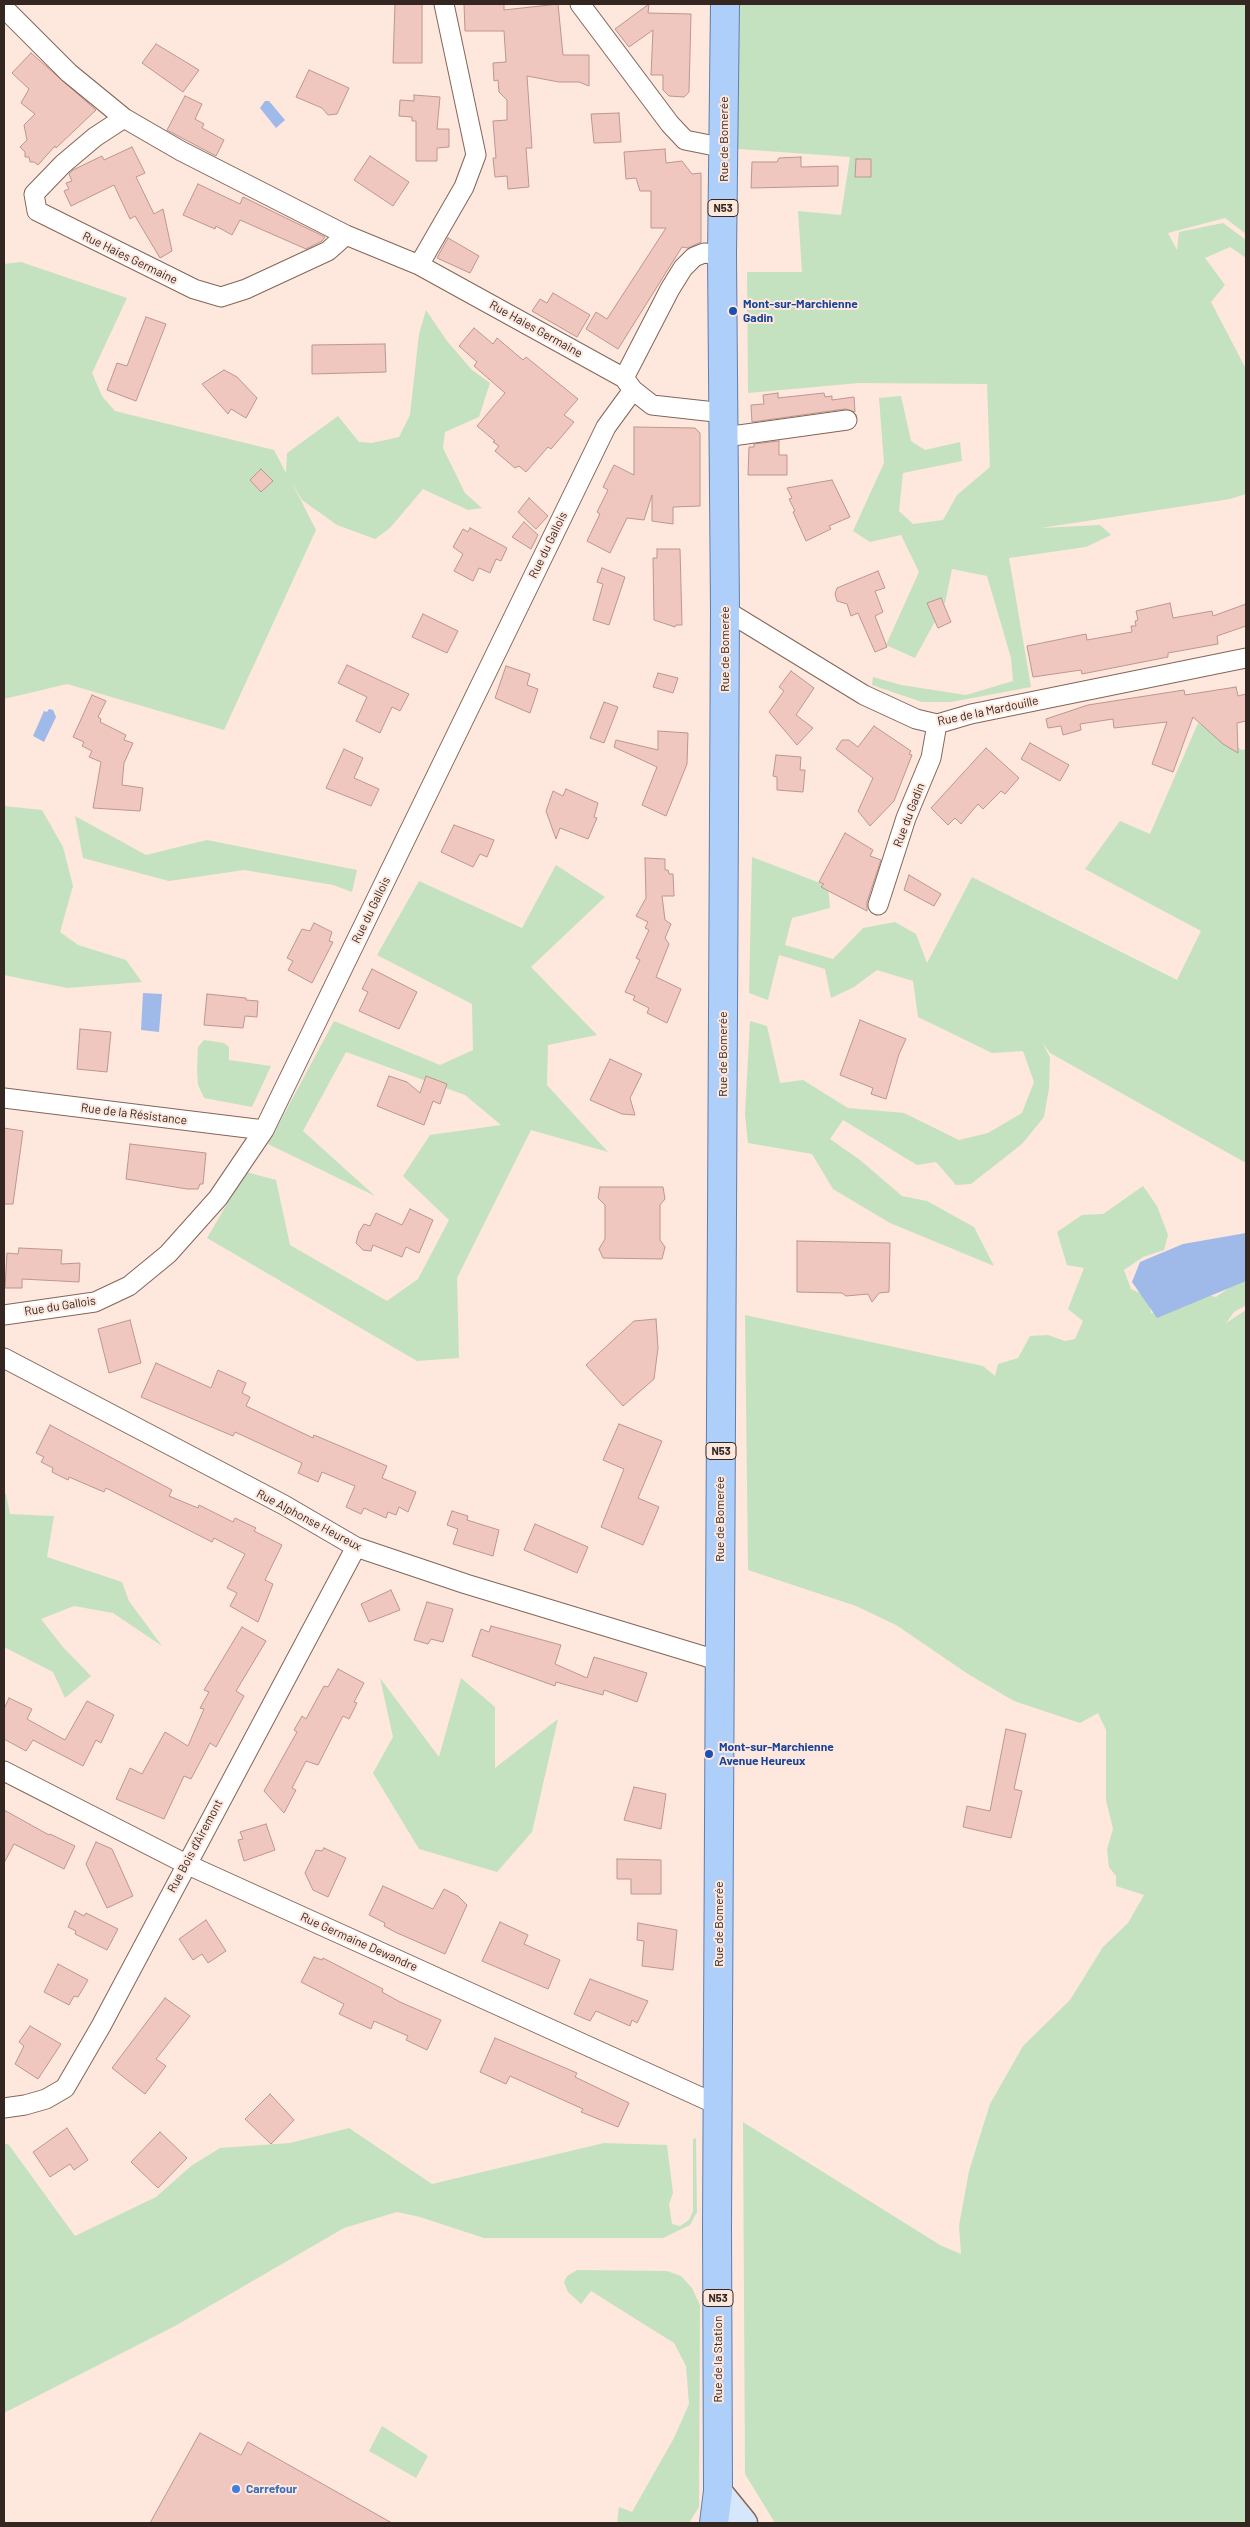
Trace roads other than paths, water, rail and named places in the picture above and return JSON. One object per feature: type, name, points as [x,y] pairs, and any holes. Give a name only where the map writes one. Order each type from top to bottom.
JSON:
[{"type":"main road","name":"Rue de Bomerée","points":[[718,2105],[725,610],[722,255],[725,148],[724,4]]},
{"type":"main road","name":"Rue de la Station","points":[[714,2523],[718,2491],[718,2105]]},
{"type":"main road","points":[[718,2491],[744,2523]]},
{"type":"street","points":[[419,265],[464,187],[476,155],[444,4]]},
{"type":"street","points":[[580,4],[670,124],[685,140],[725,148]]},
{"type":"street","name":"Rue Haies Germaine","points":[[4,8],[69,73],[124,118],[181,151],[346,235],[419,265],[628,384],[652,405],[724,425],[847,420]]},
{"type":"street","name":"Rue Haies Germaine","points":[[124,118],[95,137],[69,158],[34,194],[37,211],[194,289],[221,297],[246,289],[328,251],[346,235]]},
{"type":"street","name":"Rue du Gallois","points":[[4,1315],[95,1302],[130,1286],[168,1254],[218,1198],[264,1130],[628,384],[670,289],[683,268],[694,256],[704,253],[722,255]]},
{"type":"street","name":"Rue de la Mardouille","points":[[725,610],[864,696],[916,719],[937,724],[971,714],[1246,658]]},
{"type":"street","name":"Rue du Gadin","points":[[878,905],[906,818],[931,758],[937,724]]},
{"type":"street","name":"Rue de la Résistance","points":[[4,1098],[264,1130]]},
{"type":"street","name":"Rue Alphonse Heureux","points":[[4,1358],[284,1505],[356,1547],[466,1584],[720,1661]]},
{"type":"street","name":"Rue Bois d'Airemont","points":[[4,2108],[46,2099],[65,2088],[101,2026],[356,1547]]},
{"type":"street","name":"Rue Germaine Dewandre","points":[[4,1771],[186,1864],[718,2105]]},
{"type":"water","points":[[265,101],[269,101],[285,120],[276,128],[260,108]]},
{"type":"water","points":[[49,709],[53,710],[56,717],[44,742],[33,736],[44,711],[47,712]]},
{"type":"water","points":[[143,993],[162,994],[159,1032],[141,1030]]},
{"type":"water","points":[[1246,1233],[1246,1281],[1157,1318],[1132,1282],[1140,1262],[1183,1244]]},
{"type":"place","name":"Mont-sur-Marchienne Gadin","points":[[733,311]]},
{"type":"place","name":"Mont-sur-Marchienne Avenue Heureux","points":[[709,1754]]},
{"type":"place","name":"Carrefour","points":[[236,2489]]}]
